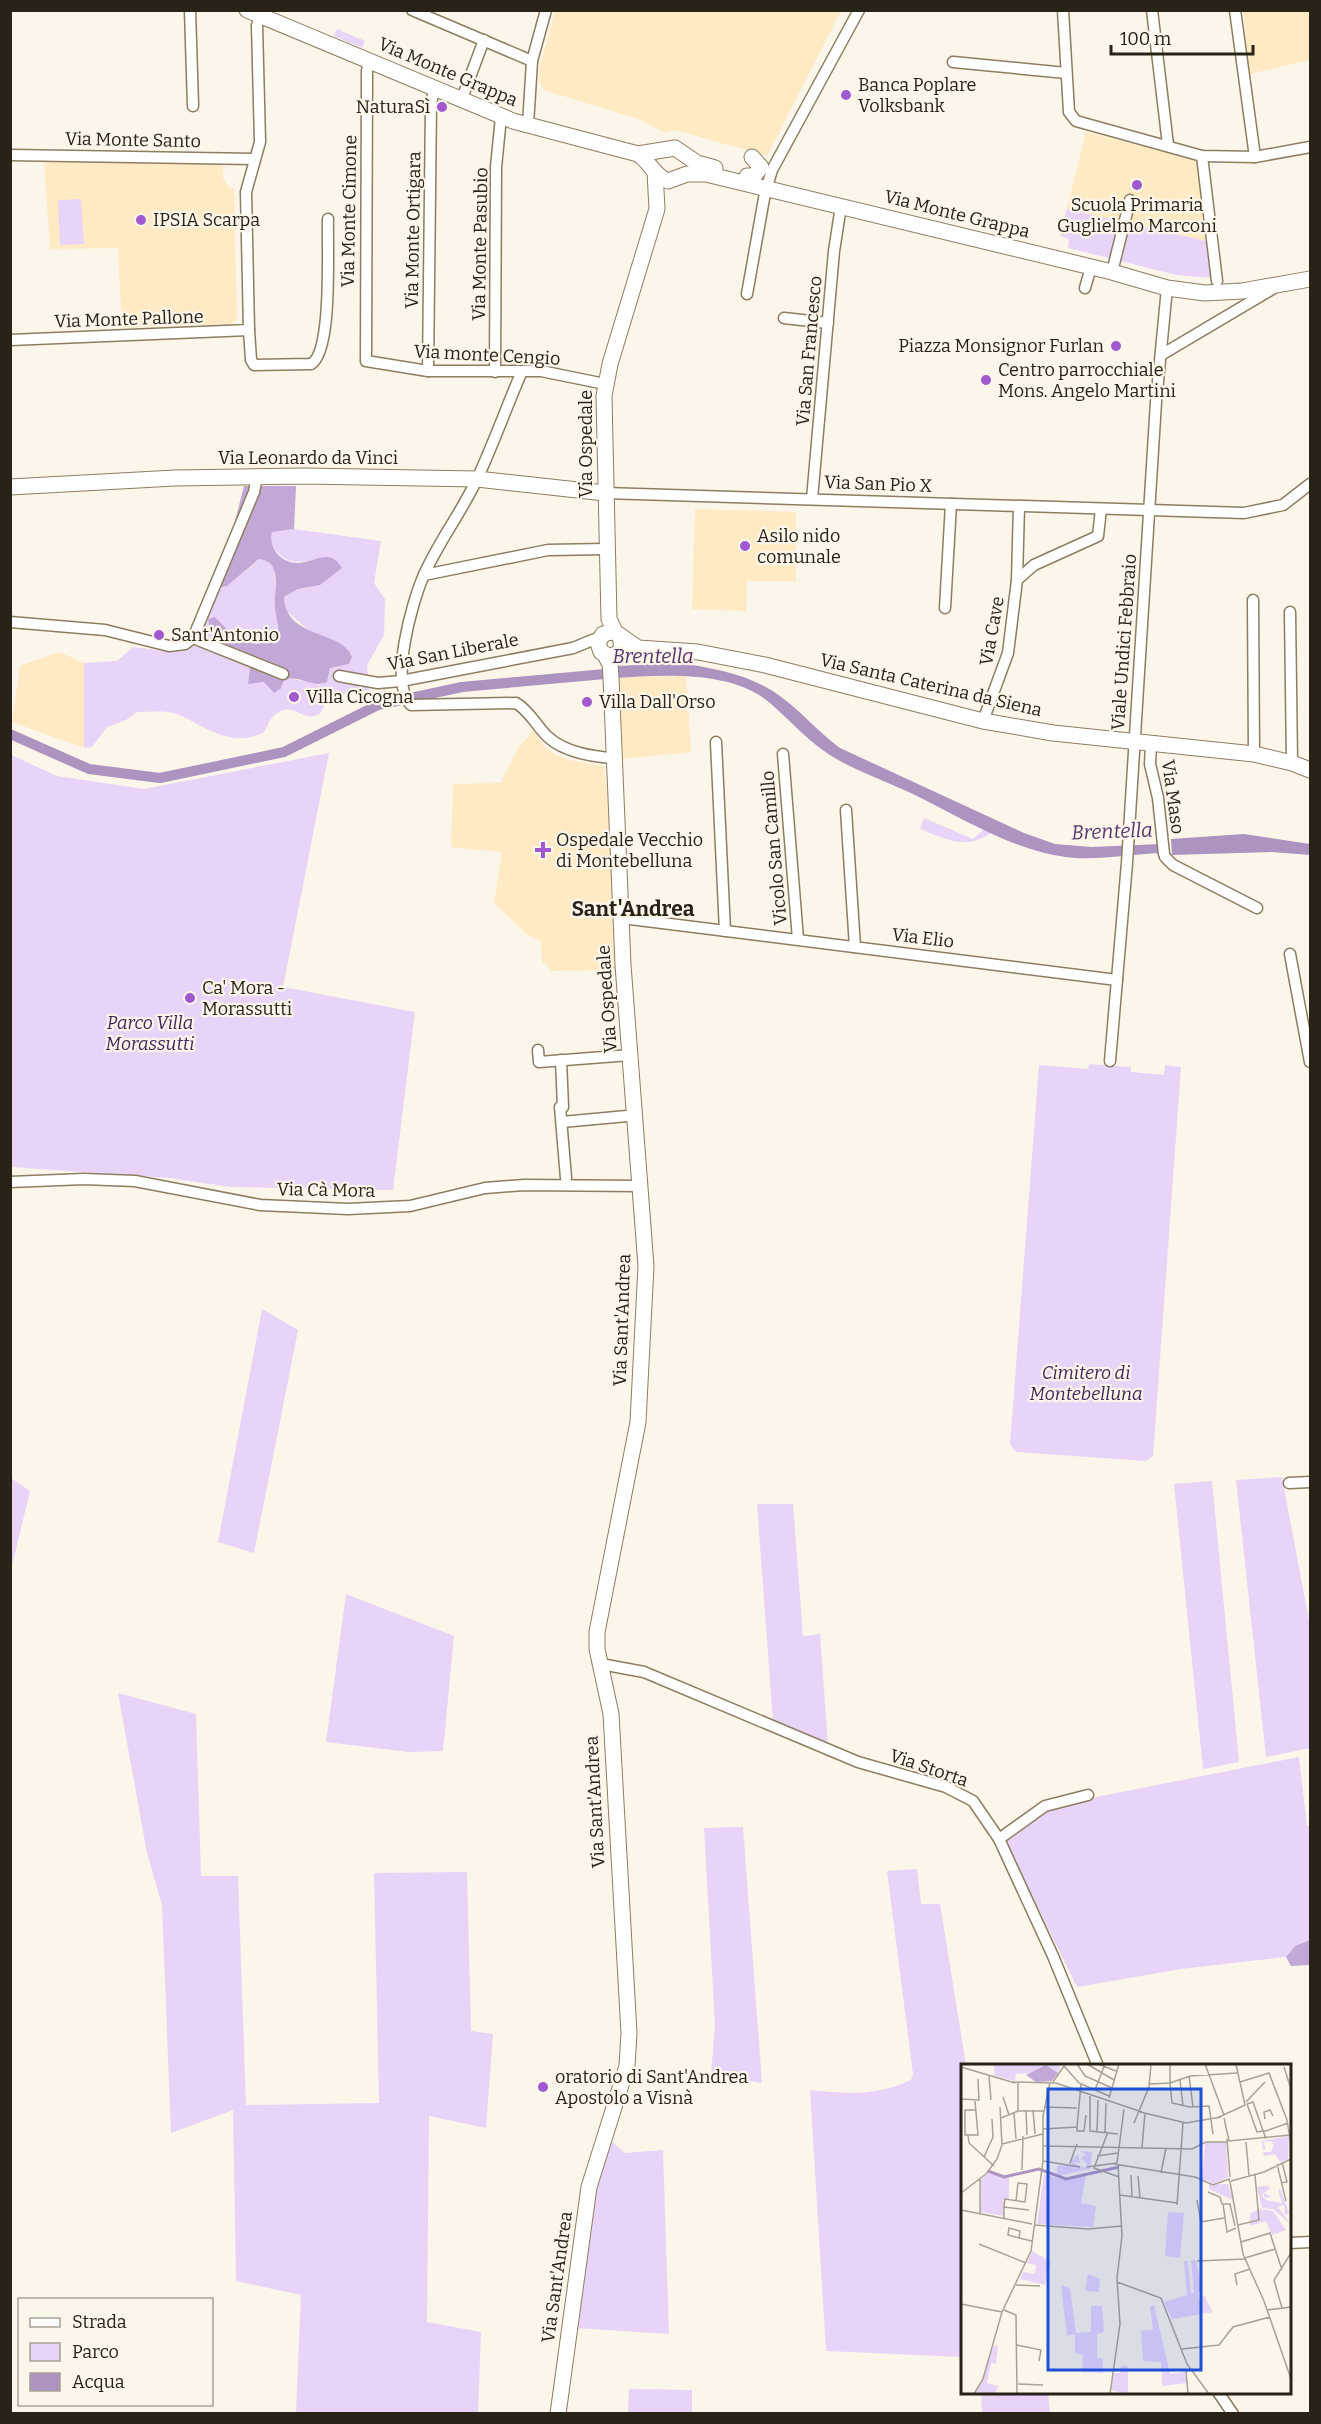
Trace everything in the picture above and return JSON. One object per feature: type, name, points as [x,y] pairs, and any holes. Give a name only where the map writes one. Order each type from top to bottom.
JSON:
[{"type":"street","points":[[190,10],[193,106]]},
{"type":"street","points":[[412,10],[532,61]]},
{"type":"street","points":[[528,125],[532,61],[546,10]]},
{"type":"street","points":[[747,294],[767,186],[779,157],[859,10]]},
{"type":"street","points":[[1063,10],[1069,112],[1076,121],[1202,156],[1255,157],[1311,147]]},
{"type":"street","points":[[1152,10],[1168,145]]},
{"type":"street","points":[[1235,10],[1255,157]]},
{"type":"street","points":[[257,12],[260,142],[246,192],[249,330],[251,360],[254,365],[311,364],[316,361],[325,338],[328,219]]},
{"type":"street","name":"Via Monte Grappa","points":[[257,12],[501,117],[638,154],[656,164],[663,179],[702,173],[767,186],[1112,272],[1167,288],[1216,293],[1311,279]]},
{"type":"street","points":[[461,101],[484,40]]},
{"type":"street","name":"Via Monte Cimone","points":[[366,361],[367,71],[369,61]]},
{"type":"street","points":[[953,62],[1066,74]]},
{"type":"street","name":"Via Monte Ortigara","points":[[428,371],[431,104],[434,90]]},
{"type":"street","name":"Via Monte Pasubio","points":[[495,372],[496,167],[501,117]]},
{"type":"street","name":"Via Monte Grappa","points":[[656,164],[675,148],[700,164],[747,176],[767,186]]},
{"type":"street","points":[[678,178],[687,165],[684,154]]},
{"type":"street","name":"Via Monte Santo","points":[[10,155],[254,159]]},
{"type":"street","points":[[1202,156],[1217,281]]},
{"type":"street","points":[[752,157],[771,164],[779,157]]},
{"type":"street","points":[[747,176],[754,176],[761,167],[752,157]]},
{"type":"street","name":"Via Ospedale","points":[[656,164],[660,204]]},
{"type":"street","name":"Via Ospedale","points":[[641,1186],[630,1055],[610,660],[598,646],[610,636],[606,549],[605,384],[660,204],[678,178]]},
{"type":"street","points":[[1112,272],[1130,200]]},
{"type":"street","name":"Via San Francesco","points":[[812,499],[834,251],[841,206]]},
{"type":"street","points":[[1085,288],[1091,267]]},
{"type":"street","points":[[1161,355],[1281,284]]},
{"type":"street","name":"Viale Undici Febbraio","points":[[1110,1061],[1127,857],[1149,511],[1167,288]]},
{"type":"street","points":[[784,318],[828,322]]},
{"type":"street","name":"Via Monte Pallone","points":[[10,340],[249,330]]},
{"type":"street","name":"Via monte Cengio","points":[[366,361],[428,371],[558,373],[605,384]]},
{"type":"street","points":[[522,371],[477,479],[424,575],[417,594],[401,666],[401,681],[407,701],[415,706],[516,703],[526,710],[549,738],[562,747],[614,758]]},
{"type":"street","points":[[10,622],[105,630],[170,646],[185,644],[193,638],[254,492],[257,477]]},
{"type":"street","name":"Via Leonardo da Vinci","points":[[10,487],[257,477],[477,479],[605,493]]},
{"type":"street","name":"Via San Pio X","points":[[605,493],[1149,511],[1257,512],[1283,505],[1311,484]]},
{"type":"street","points":[[945,608],[951,504]]},
{"type":"street","name":"Via Cave","points":[[983,721],[1008,652],[1017,580],[1019,506]]},
{"type":"street","name":"Via Cave","points":[[1017,580],[1034,565],[1098,536],[1101,508]]},
{"type":"street","points":[[424,575],[548,550],[606,549]]},
{"type":"street","points":[[1252,600],[1254,754]]},
{"type":"street","points":[[1290,612],[1292,763]]},
{"type":"street","points":[[610,636],[622,644],[610,660]]},
{"type":"street","name":"Via Santa Caterina da Siena","points":[[610,636],[650,650],[698,652],[765,665],[983,721],[1150,745],[1254,754],[1292,763],[1311,771]]},
{"type":"street","name":"Via San Liberale","points":[[339,676],[378,683],[401,681],[520,656],[573,648],[610,636]]},
{"type":"street","points":[[193,638],[283,674]]},
{"type":"street","name":"Via San Liberale","points":[[573,648],[610,660]]},
{"type":"street","name":"Via Santa Caterina da Siena","points":[[610,660],[650,650]]},
{"type":"street","points":[[716,742],[725,931]]},
{"type":"street","name":"Via Maso","points":[[1150,745],[1150,764],[1158,798],[1164,856],[1173,865],[1257,908]]},
{"type":"street","name":"Vicolo San Camillo","points":[[783,754],[798,939]]},
{"type":"street","points":[[846,810],[855,947]]},
{"type":"street","name":"Via Elio","points":[[622,918],[1117,980]]},
{"type":"street","points":[[1290,954],[1311,1062]]},
{"type":"street","points":[[538,1050],[539,1062],[630,1055]]},
{"type":"street","points":[[561,1060],[566,1178]]},
{"type":"street","points":[[562,1122],[627,1116]]},
{"type":"street","name":"Via Cà Mora","points":[[10,1182],[84,1179],[135,1181],[260,1206],[348,1209],[410,1206],[485,1188],[524,1185],[641,1186]]},
{"type":"street","name":"Via Sant'Andrea","points":[[558,2414],[589,2187],[627,2066],[629,2033],[610,1714],[597,1632],[638,1422],[646,1266],[641,1186]]},
{"type":"street","points":[[1289,1483],[1311,1482]]},
{"type":"street","name":"Via Storta","points":[[601,1664],[644,1672],[858,1762],[958,1791],[978,1806],[999,1839],[1053,1956],[1097,2064]]},
{"type":"street","points":[[999,1839],[1045,1806],[1088,1795]]},
{"type":"street","points":[[1291,2242],[1311,2242]]},
{"type":"street","points":[[1219,2394],[1233,2414]]},
{"type":"shaded area","points":[[555,11],[841,11],[767,156],[673,130],[665,133],[638,119],[544,90],[540,84],[539,70]]},
{"type":"shaded area","points":[[1243,11],[1310,11],[1310,60],[1250,74]]},
{"type":"shaded area","name":"Scuola Primaria Guglielmo Marconi","points":[[1086,132],[1198,161],[1210,242],[1067,209]]},
{"type":"shaded area","name":"IPSIA Scarpa","points":[[44,159],[223,163],[223,179],[229,188],[234,188],[237,320],[230,324],[122,328],[118,248],[50,249]]},
{"type":"shaded area","points":[[244,486],[296,486],[294,529],[272,532],[274,549],[281,558],[293,563],[327,557],[332,558],[342,568],[320,585],[298,589],[284,597],[287,611],[294,620],[338,642],[347,648],[352,657],[349,664],[330,668],[327,682],[316,684],[295,679],[284,680],[281,688],[274,693],[264,682],[248,684],[250,666],[210,631],[208,619],[215,617],[238,640],[258,644],[261,633],[267,631],[278,636],[275,571],[267,561],[259,559],[227,586],[218,588]]},
{"type":"shaded area","name":"Asilo nido comunale","points":[[695,509],[796,512],[796,581],[747,581],[746,611],[692,609]]},
{"type":"shaded area","points":[[59,652],[84,663],[84,748],[12,722],[20,666]]},
{"type":"shaded area","points":[[686,675],[691,752],[620,759],[616,678]]},
{"type":"shaded area","name":"Ospedale Vecchio di Montebelluna","points":[[533,730],[545,747],[554,754],[569,760],[604,766],[610,824],[614,970],[552,971],[542,961],[541,941],[529,936],[494,903],[502,852],[451,847],[453,784],[501,783],[515,753]]},
{"type":"shaded area","points":[[1310,1940],[1310,1965],[1291,1966],[1286,1957],[1295,1946]]},
{"type":"green space","points":[[337,29],[365,41],[362,48],[334,36]]},
{"type":"green space","points":[[81,199],[84,244],[60,245],[58,200]]},
{"type":"green space","points":[[1067,209],[1210,242],[1214,278],[1177,275],[1068,248],[1069,239],[1060,236]]},
{"type":"green space","points":[[294,529],[381,541],[374,583],[385,599],[384,635],[367,665],[369,691],[339,695],[325,704],[320,713],[314,716],[284,710],[273,716],[263,733],[240,738],[219,734],[175,713],[137,712],[126,720],[107,727],[92,747],[84,748],[84,663],[117,661],[133,647],[173,652],[197,646],[218,588],[227,586],[260,559],[265,559],[274,568],[278,637],[267,641],[243,641],[215,617],[210,631],[250,666],[248,683],[289,678],[319,685],[327,682],[330,668],[349,664],[337,643],[312,633],[285,610],[284,597],[298,589],[308,588],[320,558],[304,562],[290,561],[274,549],[270,541],[272,532]]},
{"type":"green space","name":"Parco Villa Morassutti","points":[[329,753],[283,987],[415,1012],[393,1190],[230,1187],[170,1178],[11,1167],[11,755],[57,776],[144,789]]},
{"type":"green space","points":[[924,818],[973,839],[985,828],[993,832],[974,841],[957,842],[920,829]]},
{"type":"green space","name":"Cimitero di Montebelluna","points":[[1089,1064],[1131,1067],[1131,1072],[1164,1075],[1165,1065],[1181,1067],[1153,1456],[1146,1461],[1016,1452],[1010,1444],[1039,1065],[1088,1069]]},
{"type":"green space","points":[[262,1309],[298,1330],[254,1553],[218,1542]]},
{"type":"green space","points":[[1282,1477],[1310,1626],[1310,1748],[1266,1757],[1236,1480]]},
{"type":"green space","points":[[11,1478],[30,1491],[11,1570]]},
{"type":"green space","points":[[1212,1481],[1239,1762],[1203,1769],[1174,1484]]},
{"type":"green space","points":[[757,1504],[793,1504],[803,1636],[820,1634],[828,1745],[773,1721]]},
{"type":"green space","points":[[346,1594],[454,1636],[443,1751],[409,1752],[326,1742]]},
{"type":"green space","points":[[118,1693],[196,1714],[201,1876],[238,1876],[246,2105],[379,2103],[374,1873],[467,1872],[471,2031],[493,2034],[486,2128],[429,2116],[427,2322],[481,2332],[478,2413],[296,2413],[301,2295],[236,2281],[233,2110],[171,2133],[162,1905],[147,1853]]},
{"type":"green space","points":[[1299,1757],[1307,1826],[1310,1826],[1310,1940],[1295,1946],[1286,1957],[1181,1969],[1077,1987],[1005,1841],[1046,1811],[1086,1799]]},
{"type":"green space","points":[[743,1827],[762,2083],[711,2075],[715,2025],[704,1828]]},
{"type":"green space","points":[[917,1869],[921,1904],[940,1904],[966,2064],[961,2064],[961,2357],[826,2351],[810,2090],[874,2091],[911,2080],[913,2074],[887,1871]]},
{"type":"green space","points":[[609,2139],[625,2153],[663,2150],[669,2334],[576,2328],[595,2190]]},
{"type":"green space","points":[[629,2389],[692,2390],[692,2413],[628,2413]]},
{"type":"green space","points":[[981,2394],[1048,2394],[1050,2413],[982,2413]]},
{"type":"water","points":[[678,663],[718,670],[756,682],[788,702],[840,748],[1024,833],[1055,844],[1092,847],[1160,844],[1161,853],[1077,858],[1026,848],[840,761],[812,742],[770,703],[754,692],[737,685],[696,677],[616,678],[616,666]]},
{"type":"water","points":[[1244,834],[1310,844],[1310,855],[1272,852],[1172,855],[1171,839]]},
{"type":"waterway","name":"Brentella","points":[[10,734],[89,769],[160,778],[284,752],[378,705],[462,687],[616,673]]},
{"type":"place","name":"Banca Poplare Volksbank","points":[[846,95]]},
{"type":"place","name":"NaturaSì","points":[[442,107]]},
{"type":"place","name":"Scuola Primaria Guglielmo Marconi","points":[[1137,185]]},
{"type":"place","name":"IPSIA Scarpa","points":[[141,220]]},
{"type":"place","name":"Piazza Monsignor Furlan","points":[[1116,346]]},
{"type":"place","name":"Centro parrocchiale Mons. Angelo Martini","points":[[986,380]]},
{"type":"place","name":"Asilo nido comunale","points":[[745,546]]},
{"type":"place","name":"Sant'Antonio","points":[[159,635]]},
{"type":"place","name":"Villa Cicogna","points":[[294,697]]},
{"type":"place","name":"Villa Dall'Orso","points":[[587,702]]},
{"type":"place","name":"Ospedale Vecchio di Montebelluna","points":[[543,850]]},
{"type":"place","name":"Ca' Mora - Morassutti","points":[[190,998]]},
{"type":"place","name":"oratorio di Sant'Andrea Apostolo a Visnà","points":[[543,2087]]},
{"type":"district","name":"Sant'Andrea","points":[[633,909]]}]
